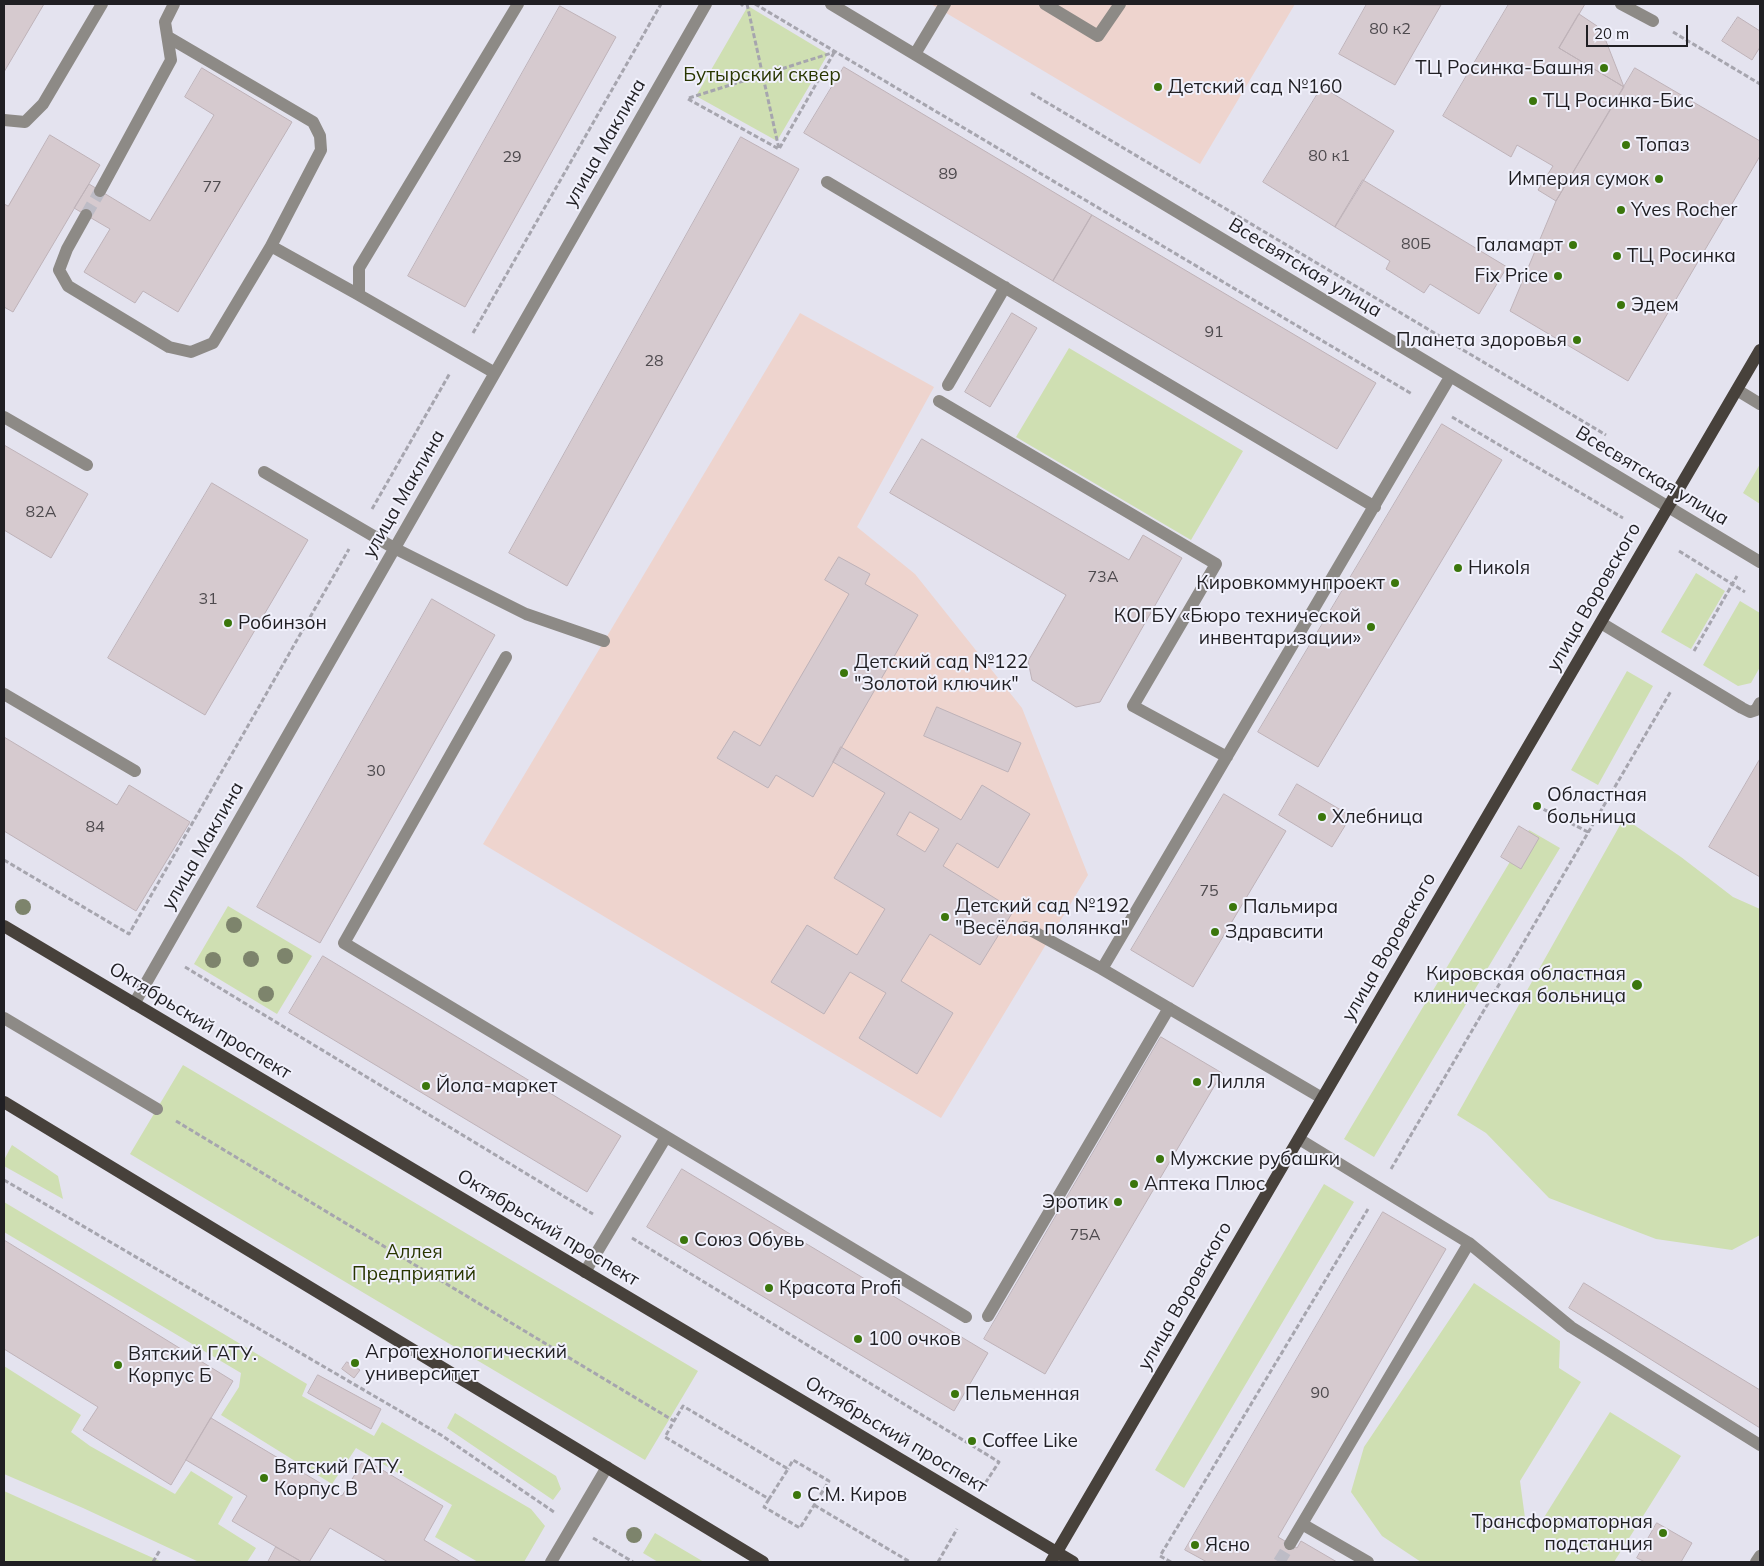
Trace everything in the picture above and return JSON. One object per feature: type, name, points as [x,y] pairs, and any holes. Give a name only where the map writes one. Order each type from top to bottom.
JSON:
[{"type":"main road","name":"улица Воровского","points":[[1054,1557],[1760,350]]},
{"type":"main road","name":"Октябрьский проспект","points":[[4,926],[585,1272],[1054,1557],[1073,1562]]},
{"type":"main road","points":[[4,1102],[763,1562]]},
{"type":"street","points":[[4,120],[26,122],[43,104],[102,4]]},
{"type":"street","points":[[100,191],[171,60],[165,22],[174,4]]},
{"type":"street","points":[[359,295],[359,268],[518,4]]},
{"type":"street","name":"улица Маклина","points":[[134,1004],[706,4]]},
{"type":"street","name":"Всесвятская улица","points":[[831,4],[1755,559]]},
{"type":"street","points":[[915,54],[945,4]]},
{"type":"street","points":[[1045,4],[1098,36],[1120,4]]},
{"type":"street","points":[[1621,4],[1653,21]]},
{"type":"street","points":[[86,215],[67,249],[59,270],[68,286],[169,347],[191,352],[213,343],[272,246],[321,150],[320,136],[313,122],[168,37]]},
{"type":"street","points":[[827,182],[1375,507]]},
{"type":"street","points":[[272,246],[495,373]]},
{"type":"street","points":[[948,385],[1005,287]]},
{"type":"street","points":[[1102,969],[1450,377]]},
{"type":"street","points":[[1737,390],[1760,404]]},
{"type":"street","points":[[939,401],[1216,564],[1133,706],[1227,758]]},
{"type":"street","points":[[4,417],[87,465]]},
{"type":"street","points":[[264,472],[394,548],[526,614],[604,641]]},
{"type":"street","points":[[1600,623],[1750,712],[1756,710],[1760,703]]},
{"type":"street","points":[[506,657],[344,943],[966,1317]]},
{"type":"street","points":[[4,694],[135,771]]},
{"type":"street","points":[[1025,927],[1102,969],[1322,1098]]},
{"type":"street","points":[[988,1316],[1169,1008]]},
{"type":"street","points":[[4,1018],[156,1109]]},
{"type":"street","points":[[585,1272],[666,1137]]},
{"type":"street","points":[[1299,1139],[1468,1243],[1571,1328],[1760,1445]]},
{"type":"street","points":[[1290,1544],[1468,1243]]},
{"type":"street","points":[[551,1562],[607,1467]]},
{"type":"street","points":[[1302,1524],[1368,1562]]},
{"type":"street","points":[[1756,1562],[1760,1556]]},
{"type":"path","points":[[4,860],[129,934],[661,4]]},
{"type":"path","points":[[747,4],[779,149]]},
{"type":"path","points":[[755,4],[1623,518]]},
{"type":"path","points":[[1653,21],[1760,84]]},
{"type":"path","points":[[779,149],[688,98],[835,52]]},
{"type":"path","points":[[779,149],[835,52]]},
{"type":"path","points":[[1023,88],[1606,436]]},
{"type":"path","points":[[1679,551],[1745,592]]},
{"type":"path","points":[[1172,1562],[1160,1556],[1380,1188],[1733,584],[1755,559]]},
{"type":"path","points":[[1537,806],[1588,832]]},
{"type":"path","points":[[156,1109],[674,1421]]},
{"type":"path","points":[[4,1180],[441,1435],[572,1525],[633,1562]]},
{"type":"path","points":[[769,1498],[665,1437],[674,1421],[684,1406],[788,1469]]},
{"type":"path","points":[[793,1460],[829,1481],[800,1528],[764,1507],[769,1498],[793,1460]]},
{"type":"path","points":[[986,1482],[999,1462]]},
{"type":"path","points":[[814,1506],[910,1562]]},
{"type":"path","points":[[938,1562],[957,1529]]},
{"type":"path","points":[[153,1562],[160,1550]]},
{"type":"shaded area","name":"Детский сад №160","points":[[931,4],[1295,4],[1200,164]]},
{"type":"shaded area","points":[[800,313],[934,387],[857,527],[915,574],[1022,708],[1088,875],[941,1118],[483,844]]},
{"type":"green space","name":"Бутырский сквер","points":[[748,6],[828,54],[777,141],[696,96]]},
{"type":"green space","points":[[1069,348],[1243,451],[1191,540],[1016,437]]},
{"type":"green space","points":[[1760,464],[1760,504],[1743,493]]},
{"type":"green space","points":[[1696,573],[1725,591],[1691,649],[1661,632]]},
{"type":"green space","points":[[1740,601],[1760,613],[1760,667],[1751,683],[1738,686],[1703,665]]},
{"type":"green space","points":[[1627,671],[1653,686],[1598,785],[1571,770]]},
{"type":"green space","points":[[1624,818],[1681,857],[1733,897],[1760,909],[1760,1235],[1732,1250],[1656,1239],[1549,1198],[1486,1133],[1457,1115]]},
{"type":"green space","points":[[1529,830],[1560,848],[1374,1157],[1344,1139]]},
{"type":"green space","points":[[228,906],[312,956],[277,1014],[194,964]]},
{"type":"green space","name":"Аллея Предприятий","points":[[183,1065],[698,1371],[645,1460],[130,1154]]},
{"type":"green space","points":[[12,1145],[58,1176],[63,1199],[4,1166],[4,1160]]},
{"type":"green space","points":[[1324,1184],[1354,1202],[1184,1488],[1155,1470]]},
{"type":"green space","points":[[4,1202],[307,1384],[302,1396],[374,1436],[382,1422],[531,1509],[545,1526],[524,1562],[478,1562],[435,1537],[452,1505],[356,1448],[332,1484],[221,1415],[239,1387],[241,1373],[4,1232]]},
{"type":"green space","points":[[1474,1283],[1560,1341],[1559,1368],[1581,1382],[1520,1481],[1525,1518],[1538,1527],[1610,1412],[1681,1456],[1614,1562],[1421,1562],[1382,1536],[1351,1492],[1364,1447]]},
{"type":"green space","points":[[4,1366],[81,1415],[71,1432],[90,1446],[175,1494],[191,1471],[233,1497],[218,1524],[256,1548],[247,1562],[199,1562],[83,1508],[4,1474]]},
{"type":"green space","points":[[455,1413],[556,1476],[561,1489],[553,1500],[447,1428]]},
{"type":"green space","points":[[4,1491],[162,1562],[4,1562]]},
{"type":"green space","points":[[655,1533],[704,1562],[658,1562],[643,1553]]},
{"type":"building","points":[[4,4],[44,4],[4,72]]},
{"type":"building","points":[[1367,4],[1441,5],[1395,85],[1339,54]]},
{"type":"building","name":"ТЦ Росинка-Бис","points":[[1509,4],[1585,4],[1559,48],[1624,87],[1556,201],[1538,190],[1553,166],[1517,145],[1511,157],[1443,116]]},
{"type":"building","points":[[560,6],[616,37],[465,307],[408,276]]},
{"type":"building","name":"ТЦ Росинка-Башня","points":[[1579,14],[1597,26],[1604,36],[1624,87],[1559,48]]},
{"type":"building","points":[[1738,17],[1760,31],[1760,47],[1752,60],[1722,41]]},
{"type":"building","points":[[844,67],[1092,215],[1053,281],[804,133]]},
{"type":"building","points":[[202,68],[292,122],[178,312],[143,291],[135,303],[84,272],[110,229],[74,208],[89,184],[150,221],[214,115],[185,97]]},
{"type":"building","name":"ТЦ Росинка","points":[[1635,68],[1760,141],[1760,156],[1628,381],[1510,311],[1556,201]]},
{"type":"building","points":[[1322,87],[1394,131],[1335,227],[1263,182]]},
{"type":"building","points":[[50,135],[100,165],[13,312],[4,307],[4,204],[8,206]]},
{"type":"building","points":[[741,137],[799,169],[567,586],[509,553]]},
{"type":"building","points":[[1363,180],[1507,267],[1479,314],[1430,284],[1424,293],[1386,269],[1390,261],[1335,227]]},
{"type":"building","points":[[1092,215],[1376,383],[1337,449],[1053,281]]},
{"type":"building","points":[[1012,313],[1037,328],[990,407],[965,392]]},
{"type":"building","points":[[1442,424],[1502,460],[1318,767],[1258,732]]},
{"type":"building","points":[[922,439],[1129,560],[1143,535],[1182,558],[1100,702],[1076,707],[1032,680],[1028,661],[1066,595],[890,493]]},
{"type":"building","points":[[4,445],[88,494],[51,558],[4,530]]},
{"type":"building","points":[[212,483],[308,540],[205,715],[108,658]]},
{"type":"building","name":"Детский сад №122 \"Золотой ключик\"","points":[[839,557],[870,574],[865,584],[918,615],[813,797],[776,775],[768,788],[717,758],[734,731],[760,746],[849,594],[825,580]]},
{"type":"building","points":[[432,599],[495,635],[320,943],[257,907]]},
{"type":"building","points":[[937,707],[1021,743],[1008,772],[924,736]]},
{"type":"building","points":[[4,737],[117,805],[129,785],[190,822],[136,911],[4,831]]},
{"type":"building","name":"Детский сад №192 \"Весёлая полянка\"","points":[[841,747],[961,820],[982,785],[1030,814],[998,868],[957,843],[943,866],[1014,910],[980,965],[930,934],[901,981],[953,1013],[917,1074],[859,1038],[886,993],[850,972],[824,1014],[771,982],[807,925],[857,955],[885,909],[834,878],[885,793],[833,762]],"holes":[[[910,812],[939,829],[925,852],[897,835]]]},
{"type":"building","points":[[1760,759],[1760,877],[1709,847]]},
{"type":"building","points":[[1297,784],[1351,816],[1332,847],[1279,815]]},
{"type":"building","points":[[1224,794],[1286,831],[1193,987],[1131,950]]},
{"type":"building","points":[[1519,826],[1539,838],[1521,869],[1501,857]]},
{"type":"building","points":[[323,956],[621,1136],[587,1192],[289,1013]]},
{"type":"building","points":[[1161,1037],[1222,1073],[1045,1374],[984,1339]]},
{"type":"building","points":[[682,1169],[988,1353],[954,1411],[647,1227]]},
{"type":"building","points":[[1383,1212],[1446,1249],[1278,1537],[1297,1548],[1301,1541],[1337,1562],[1207,1562],[1185,1550]]},
{"type":"building","name":"Вятский ГАТУ. Корпус Б","points":[[4,1240],[233,1381],[171,1485],[83,1430],[98,1407],[4,1349]]},
{"type":"building","points":[[1584,1283],[1760,1390],[1760,1428],[1569,1308]]},
{"type":"building","points":[[347,1362],[360,1370],[354,1378],[342,1369]]},
{"type":"building","points":[[318,1375],[381,1409],[371,1429],[308,1393]]},
{"type":"building","name":"Вятский ГАТУ. Корпус В","points":[[211,1418],[342,1496],[364,1459],[443,1506],[424,1540],[461,1562],[388,1562],[330,1528],[309,1562],[302,1562],[232,1521],[247,1496],[186,1460]]},
{"type":"building","name":"Трансформаторная подстанция","points":[[1657,1523],[1692,1543],[1681,1562],[1645,1562],[1637,1558]]},
{"type":"building","points":[[276,1547],[302,1562],[268,1562]]},
{"type":"tunnel","points":[[86,215],[100,191]]},
{"type":"tunnel","points":[[1279,1562],[1290,1544]]},
{"type":"place","name":"ТЦ Росинка-Башня","points":[[1604,68]]},
{"type":"place","name":"Детский сад №160","points":[[1158,87]]},
{"type":"place","name":"ТЦ Росинка-Бис","points":[[1533,101]]},
{"type":"place","name":"Топаз","points":[[1626,145]]},
{"type":"place","name":"Империя сумок","points":[[1659,179]]},
{"type":"place","name":"Yves Rocher","points":[[1621,210]]},
{"type":"place","name":"Галамарт","points":[[1573,245]]},
{"type":"place","name":"ТЦ Росинка","points":[[1617,256]]},
{"type":"place","name":"Fix Price","points":[[1558,276]]},
{"type":"place","name":"Эдем","points":[[1621,305]]},
{"type":"place","name":"Планета здоровья","points":[[1577,340]]},
{"type":"place","name":"Никоlя","points":[[1458,568]]},
{"type":"place","name":"Кировкоммунпроект","points":[[1395,583]]},
{"type":"place","name":"Робинзон","points":[[228,623]]},
{"type":"place","name":"КОГБУ «Бюро технической инвентаризации»","points":[[1371,627]]},
{"type":"place","name":"Детский сад №122 \"Золотой ключик\"","points":[[844,673]]},
{"type":"place","name":"Областная больница","points":[[1537,806]]},
{"type":"place","name":"Хлебница","points":[[1322,817]]},
{"type":"place","name":"Пальмира","points":[[1233,907]]},
{"type":"place","name":"Детский сад №192 \"Весёлая полянка\"","points":[[945,917]]},
{"type":"place","name":"Здравсити","points":[[1215,932]]},
{"type":"place","name":"Кировская областная клиническая больница","points":[[1637,985]]},
{"type":"place","name":"Лилля","points":[[1197,1082]]},
{"type":"place","name":"Йола-маркет","points":[[426,1086]]},
{"type":"place","name":"Мужские рубашки","points":[[1160,1159]]},
{"type":"place","name":"Аптека Плюс","points":[[1134,1184]]},
{"type":"place","name":"Эротик","points":[[1118,1202]]},
{"type":"place","name":"Союз Обувь","points":[[684,1240]]},
{"type":"place","name":"Красота Profi","points":[[769,1288]]},
{"type":"place","name":"100 очков","points":[[858,1339]]},
{"type":"place","name":"Агротехнологический университет","points":[[355,1363]]},
{"type":"place","name":"Вятский ГАТУ. Корпус Б","points":[[118,1365]]},
{"type":"place","name":"Пельменная","points":[[955,1394]]},
{"type":"place","name":"Coffee Like","points":[[972,1441]]},
{"type":"place","name":"Вятский ГАТУ. Корпус В","points":[[264,1478]]},
{"type":"place","name":"С.М. Киров","points":[[797,1495]]},
{"type":"place","name":"Трансформаторная подстанция","points":[[1663,1533]]},
{"type":"place","name":"Ясно","points":[[1195,1545]]}]
